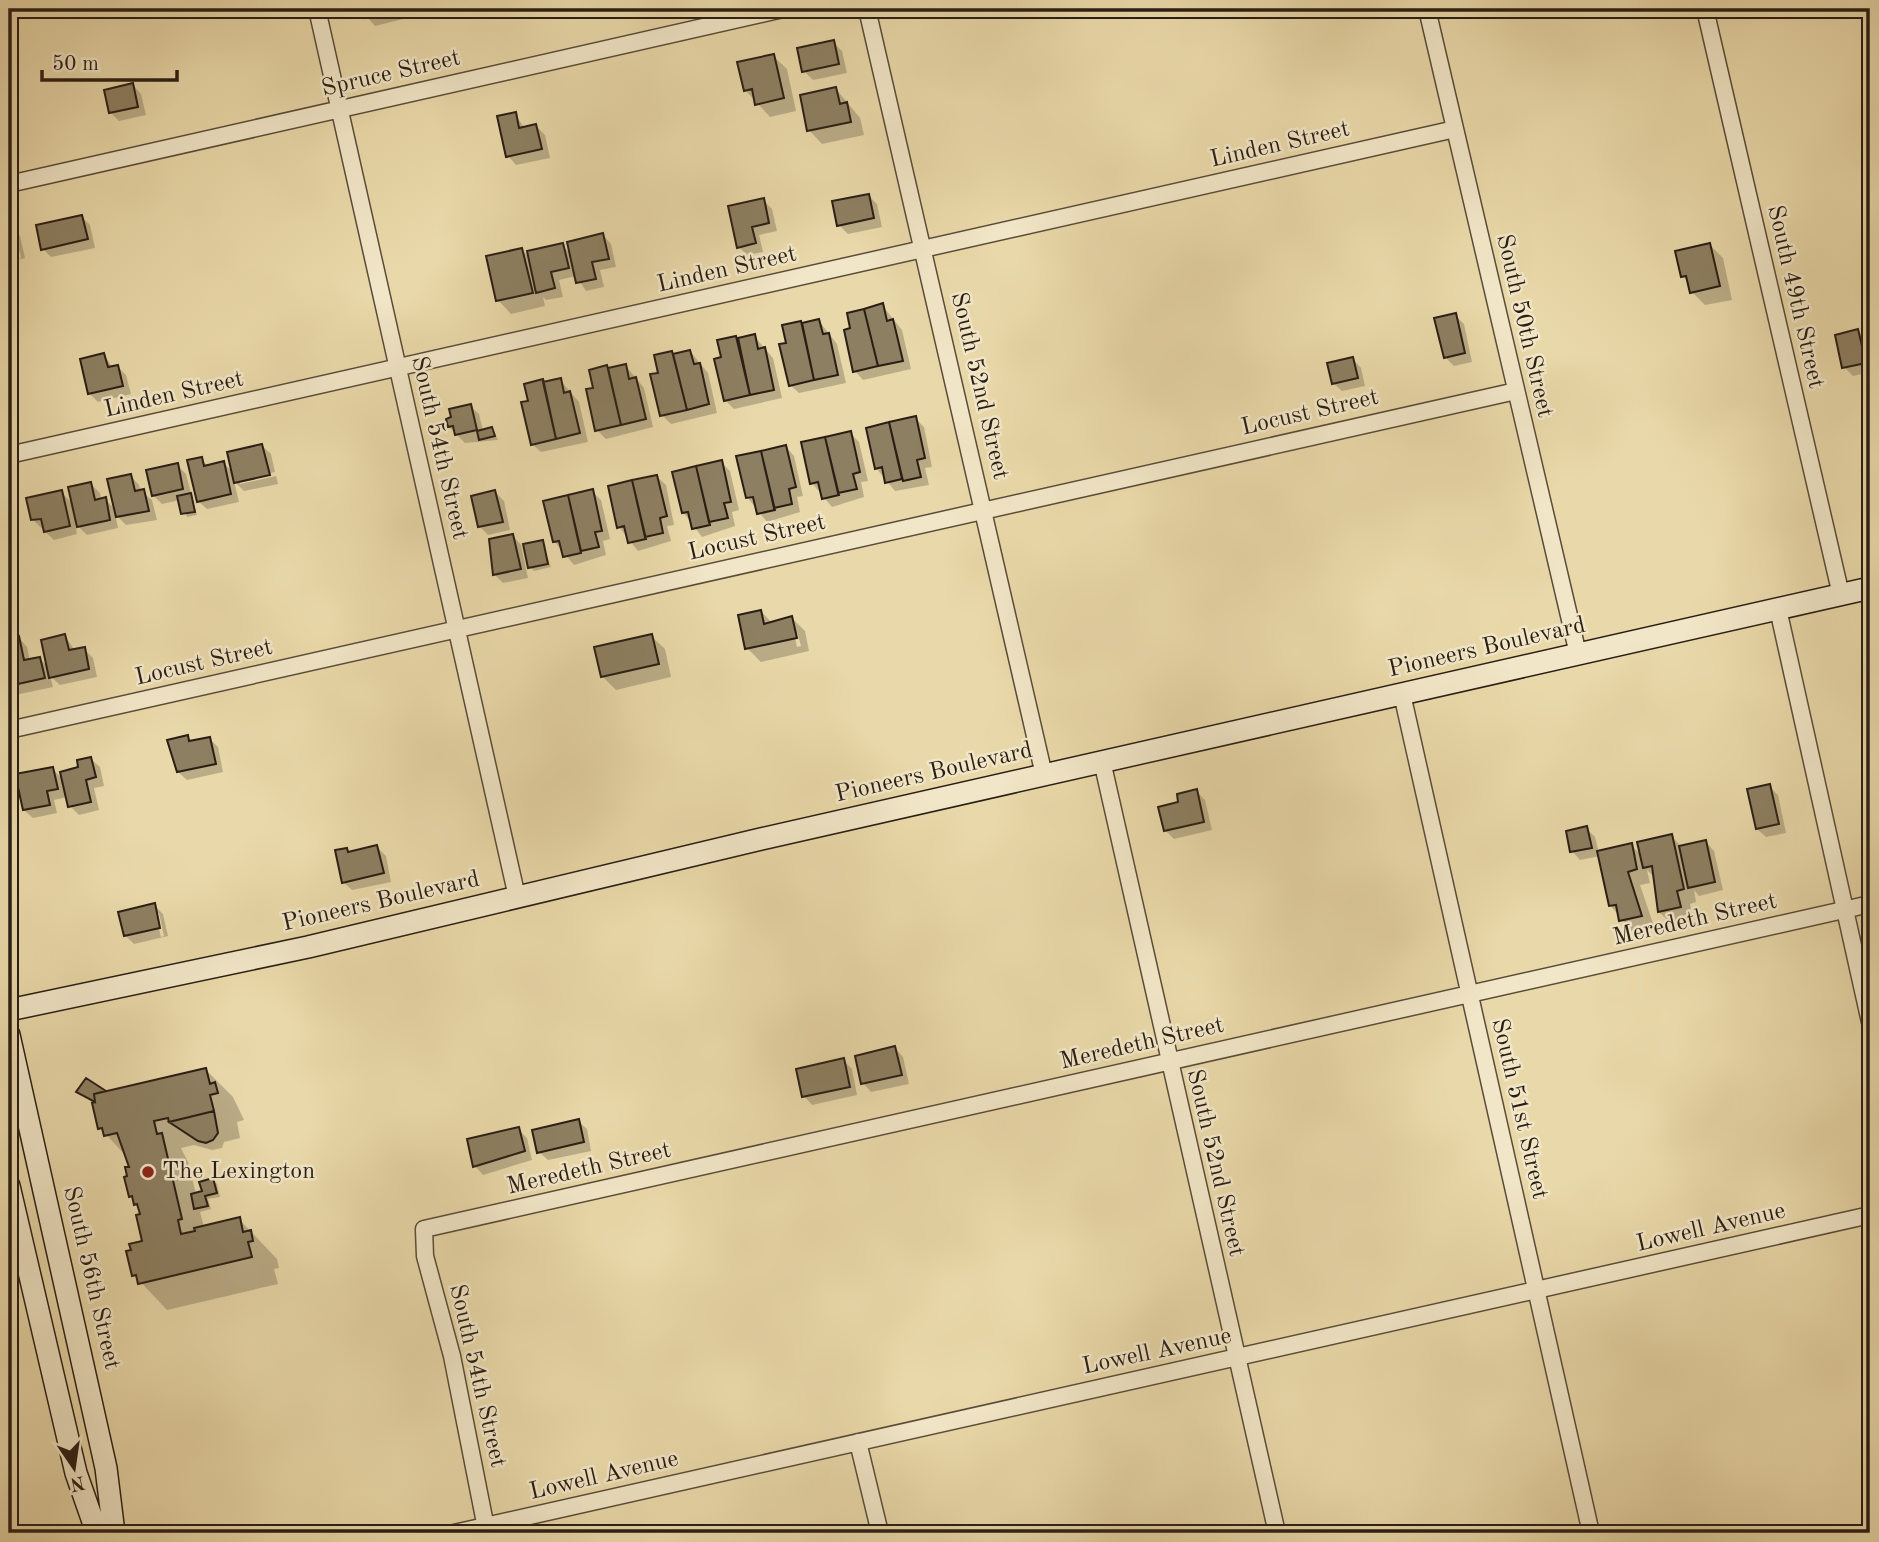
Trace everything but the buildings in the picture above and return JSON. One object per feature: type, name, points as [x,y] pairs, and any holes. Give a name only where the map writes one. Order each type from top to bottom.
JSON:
[{"type":"main road","name":"Pioneers Boulevard","points":[[9,1010],[282,953],[1102,761],[1870,588]]},
{"type":"main road","name":"South 56th Street","points":[[9,1035],[106,1468],[114,1533]]},
{"type":"main road","points":[[9,1186],[76,1473],[97,1533]]},
{"type":"street","name":"South 54th Street","points":[[317,9],[517,897]]},
{"type":"street","name":"Spruce Street","points":[[9,184],[783,9]]},
{"type":"street","name":"South 52nd Street","points":[[867,9],[1044,775]]},
{"type":"street","name":"South 50th Street","points":[[1427,9],[1578,654]]},
{"type":"street","name":"South 49th Street","points":[[1705,9],[1841,595]]},
{"type":"street","name":"Linden Street","points":[[9,455],[1455,129]]},
{"type":"street","name":"Locust Street","points":[[9,730],[1516,391]]},
{"type":"street","points":[[1778,609],[1870,1022]]},
{"type":"street","name":"South 51st Street","points":[[1402,694],[1591,1533]]},
{"type":"street","name":"South 52nd Street","points":[[1102,761],[1277,1533]]},
{"type":"street","name":"Meredeth Street","points":[[424,1229],[1870,904]]},
{"type":"street","name":"Lowell Avenue","points":[[454,1533],[486,1530],[858,1442],[1870,1215]]},
{"type":"street","name":"South 54th Street","points":[[424,1229],[425,1256],[455,1367],[486,1530]]},
{"type":"street","points":[[858,1442],[880,1533]]},
{"type":"place","name":"The Lexington","points":[[148,1172]]}]
